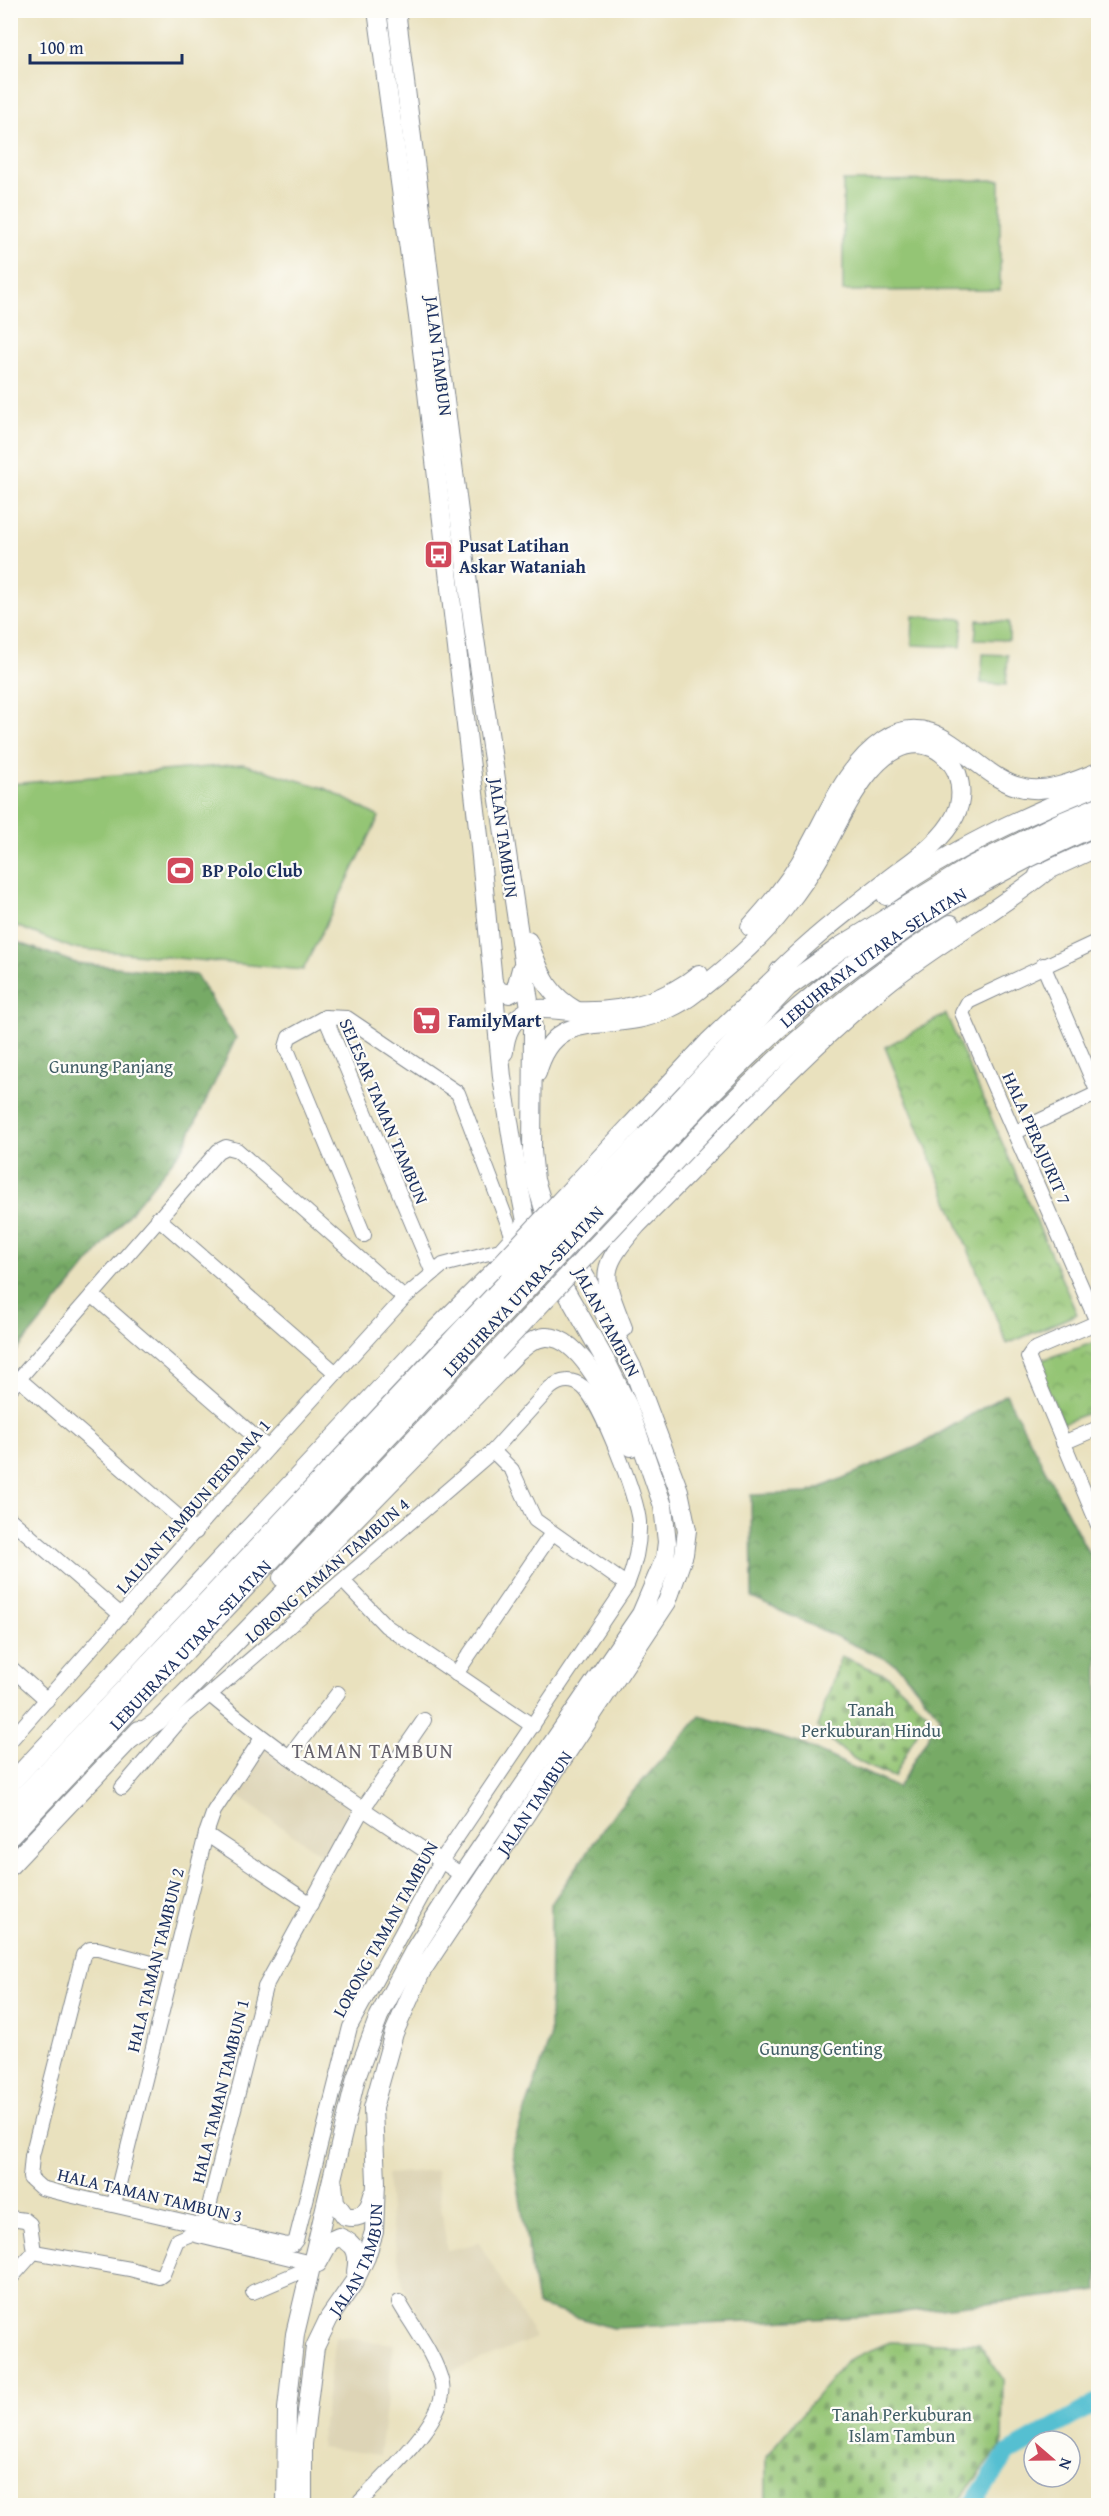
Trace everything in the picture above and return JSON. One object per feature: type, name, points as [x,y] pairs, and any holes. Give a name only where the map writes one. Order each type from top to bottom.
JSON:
[{"type":"highway","name":"LEBUHRAYA UTARA–SELATAN","points":[[699,1107],[755,1018],[788,986],[842,947],[972,867],[1098,808]]},
{"type":"highway","name":"LEBUHRAYA UTARA–SELATAN","points":[[10,1812],[473,1332],[805,1004],[853,964],[908,924],[1028,855],[1098,824]]},
{"type":"highway","name":"LEBUHRAYA UTARA–SELATAN","points":[[10,1835],[473,1332]]},
{"type":"main road","name":"JALAN TAMBUN","points":[[286,2505],[290,2366],[331,2174],[356,2078],[380,2016],[416,1947],[462,1875],[641,1614],[665,1558],[667,1542],[663,1506],[632,1416],[608,1365],[526,1221],[502,1075],[478,836],[419,324],[377,10]]},
{"type":"main road","name":"JALAN TAMBUN","points":[[303,2505],[303,2444],[315,2347],[329,2318],[354,2282],[366,2257],[374,2232],[376,2182],[373,2108],[394,2033],[412,1990],[477,1887],[654,1625],[674,1589],[687,1530],[679,1491],[634,1371],[586,1280],[544,1209],[535,1180],[532,1151],[533,1028],[531,1010],[509,879],[473,628],[396,10]]},
{"type":"main road","points":[[445,555],[453,574],[460,608],[473,628],[465,649],[469,692],[464,714]]},
{"type":"main road","points":[[502,1075],[505,1041],[509,1029],[518,1017],[531,1010],[578,1012],[636,1006],[684,986],[706,969],[742,936],[771,904],[795,871],[830,807],[860,762],[885,739],[910,729],[934,734],[950,741],[998,779],[1024,788],[1048,789],[1098,772]]},
{"type":"main road","points":[[10,1784],[427,1338],[500,1265],[807,942],[943,834],[959,808],[961,796],[956,771],[942,754],[932,747],[910,742],[889,752],[859,786],[806,879],[782,912],[751,943],[693,995],[672,1008],[639,1019],[587,1024],[563,1031],[554,1038],[542,1056],[532,1091]]},
{"type":"main road","points":[[779,971],[917,873],[1030,813],[1098,786]]},
{"type":"main road","points":[[10,1866],[495,1353],[699,1107],[803,1034],[864,983],[917,944],[968,913],[1048,870],[1098,847]]},
{"type":"main road","points":[[634,1371],[632,1349],[605,1276],[614,1251],[841,1022],[933,950],[1016,896],[1048,870]]},
{"type":"main road","points":[[509,879],[528,941],[546,985],[563,1003],[578,1012]]},
{"type":"main road","points":[[492,981],[499,991],[509,994],[515,991],[520,981],[522,953]]},
{"type":"main road","points":[[131,1739],[158,1721],[517,1353],[537,1338],[548,1336],[556,1339],[588,1365],[616,1412],[648,1487],[663,1506]]},
{"type":"main road","points":[[331,2174],[335,2202],[339,2211],[355,2218],[363,2215],[370,2206],[376,2182]]},
{"type":"main road","points":[[304,2295],[324,2250],[330,2241],[339,2237],[349,2240],[355,2247],[358,2257],[354,2282]]},
{"type":"street","points":[[1016,1132],[1098,1093],[1043,965],[1098,942]]},
{"type":"street","name":"HALA PERAJURIT 7","points":[[1043,965],[968,1002],[962,1012],[1098,1322]]},
{"type":"street","points":[[325,1017],[289,1037],[286,1047],[364,1235]]},
{"type":"street","name":"SELESAR TAMAN TAMBUN","points":[[433,1273],[325,1017],[347,1018],[458,1093],[513,1237]]},
{"type":"street","points":[[196,1532],[15,1384],[158,1218],[218,1151],[226,1147],[237,1150],[404,1298]]},
{"type":"street","points":[[158,1218],[336,1372]]},
{"type":"street","name":"LALUAN TAMBUN PERDANA 1","points":[[10,1741],[268,1448],[404,1298],[443,1265],[500,1250],[526,1221]]},
{"type":"street","points":[[92,1295],[268,1448]]},
{"type":"street","points":[[1098,1322],[1033,1350],[1029,1354],[1029,1360],[1098,1525]]},
{"type":"street","name":"LORONG TAMAN TAMBUN 4","points":[[122,1788],[180,1720],[344,1582],[493,1451],[550,1388],[559,1382]]},
{"type":"street","name":"LORONG TAMAN TAMBUN","points":[[296,2240],[350,2027],[441,1861],[627,1585],[636,1558],[639,1522],[623,1467],[588,1393],[577,1384],[559,1382]]},
{"type":"street","points":[[1063,1443],[1098,1428]]},
{"type":"street","points":[[493,1451],[513,1470],[535,1520],[627,1585]]},
{"type":"street","points":[[10,1519],[121,1615]]},
{"type":"street","points":[[456,1674],[552,1533]]},
{"type":"street","points":[[344,1582],[375,1618],[532,1726]]},
{"type":"street","points":[[10,1667],[47,1700]]},
{"type":"street","points":[[289,1757],[338,1693]]},
{"type":"street","points":[[211,1696],[262,1738],[363,1810],[462,1875]]},
{"type":"street","name":"HALA TAMAN TAMBUN 1","points":[[204,2226],[258,2007],[265,1988],[363,1810],[424,1720]]},
{"type":"street","name":"HALA TAMAN TAMBUN 2","points":[[114,2204],[206,1834],[214,1811],[262,1738]]},
{"type":"street","points":[[206,1834],[310,1905]]},
{"type":"street","name":"HALA TAMAN TAMBUN 3","points":[[171,1968],[98,1949],[90,1949],[83,1955],[29,2173],[37,2185],[287,2245],[293,2244],[296,2240]]},
{"type":"street","points":[[10,2218],[25,2220],[30,2224],[34,2252],[10,2279]]},
{"type":"street","points":[[34,2252],[130,2269],[159,2277],[163,2274],[177,2240],[191,2234],[310,2265]]},
{"type":"street","points":[[253,2292],[310,2265]]},
{"type":"street","points":[[356,2505],[429,2428],[442,2398],[440,2376],[399,2302]]},
{"type":"shaded area","points":[[264,1738],[361,1809],[335,1864],[227,1789]]},
{"type":"shaded area","points":[[436,2170],[447,2250],[479,2243],[536,2338],[451,2372],[404,2288],[391,2224],[387,2174]]},
{"type":"shaded area","points":[[335,2337],[394,2344],[380,2455],[320,2447]]},
{"type":"green space","points":[[1000,180],[1000,290],[843,291],[843,181]]},
{"type":"green space","points":[[913,616],[963,619],[961,647],[912,645]]},
{"type":"green space","points":[[977,620],[1009,622],[1009,640],[975,639]]},
{"type":"green space","points":[[983,654],[1008,655],[1006,685],[981,683]]},
{"type":"green space","name":"BP Polo Club","points":[[243,764],[327,789],[379,817],[303,970],[72,948],[11,924],[11,784]]},
{"type":"green space","name":"Gunung Panjang","points":[[11,940],[76,963],[196,975],[236,1038],[183,1148],[11,1358]]},
{"type":"green space","points":[[946,1014],[1077,1314],[1007,1344],[885,1047]]},
{"type":"green space","points":[[1098,1341],[1098,1409],[1063,1423],[1036,1362]]},
{"type":"green space","name":"Gunung Genting","points":[[1006,1394],[1098,1571],[1098,2291],[858,2317],[612,2328],[537,2305],[512,2148],[550,2039],[551,1904],[615,1812],[700,1716],[802,1744],[898,1788],[940,1716],[896,1664],[752,1598],[751,1495],[808,1493],[918,1446]]},
{"type":"green space","name":"Tanah Perkuburan Hindu","points":[[841,1656],[888,1676],[927,1713],[894,1777],[852,1757],[817,1727]]},
{"type":"green space","name":"Tanah Perkuburan Islam Tambun","points":[[890,2342],[979,2344],[1003,2379],[1002,2445],[955,2505],[766,2505],[766,2456],[847,2360]]},
{"type":"waterway","points":[[971,2506],[1008,2453],[1098,2402]]},
{"type":"place","name":"Pusat Latihan Askar Wataniah","points":[[438,555]]},
{"type":"place","name":"BP Polo Club","points":[[181,870]]},
{"type":"place","name":"FamilyMart","points":[[427,1020]]},
{"type":"district","name":"TAMAN TAMBUN","points":[[373,1750]]}]
